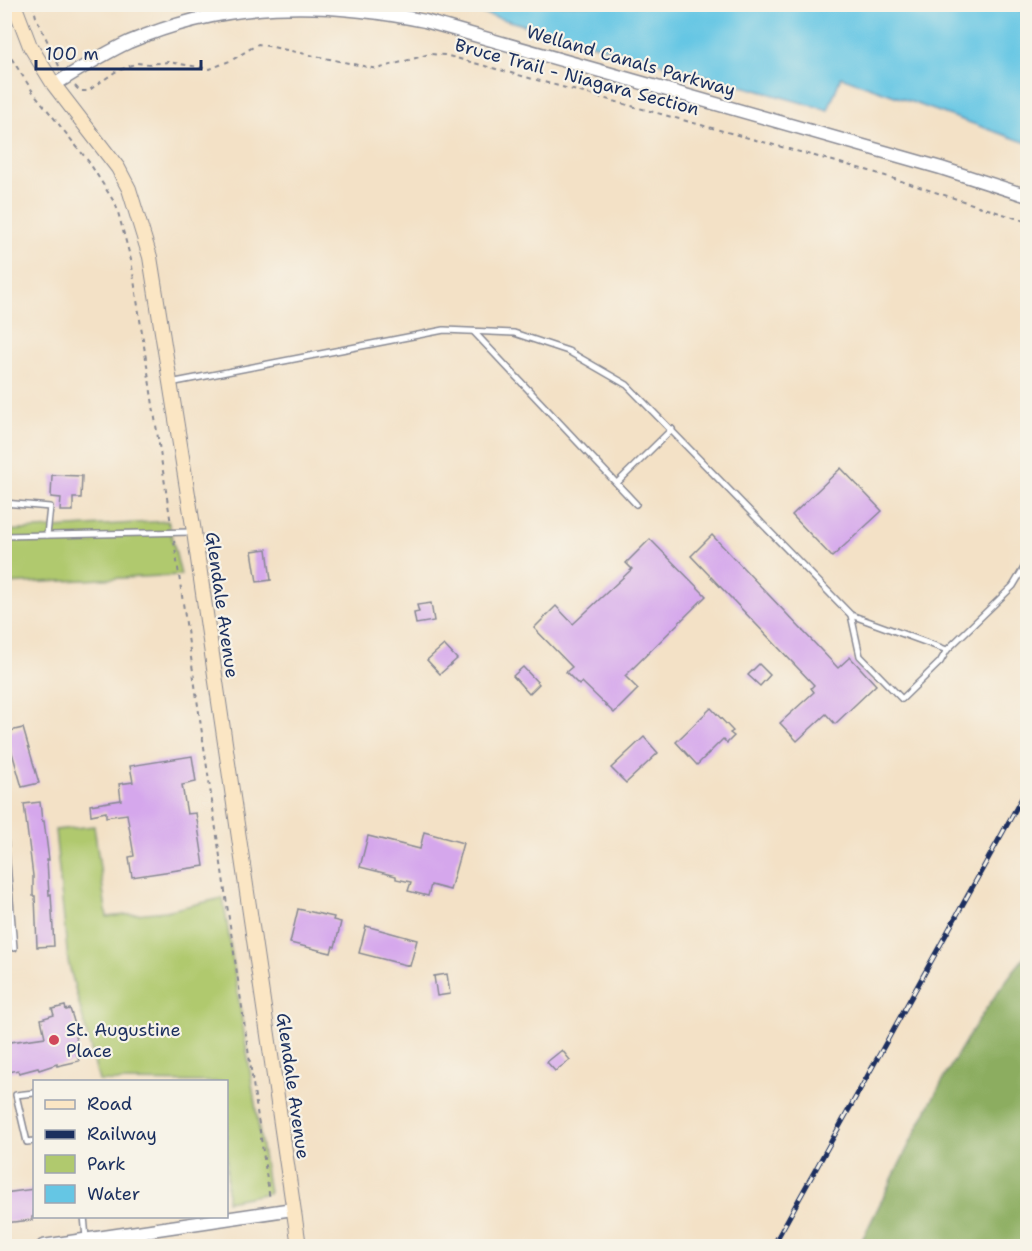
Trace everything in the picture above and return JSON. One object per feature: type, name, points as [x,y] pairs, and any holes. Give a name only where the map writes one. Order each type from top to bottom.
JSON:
[{"type":"main road","name":"Glendale Avenue","points":[[14,4],[30,46],[54,85],[118,168],[132,197],[150,257],[194,532],[299,1246]]},
{"type":"street","name":"Welland Canals Parkway","points":[[54,85],[131,42],[204,17],[250,10],[305,6],[366,10],[425,21],[941,168],[1028,196]]},
{"type":"street","points":[[43,1246],[293,1209]]},
{"type":"lane","points":[[170,383],[444,330],[514,333],[568,351],[627,385],[851,615],[947,650]]},
{"type":"lane","points":[[474,332],[636,504]]},
{"type":"lane","points":[[617,483],[672,429]]},
{"type":"lane","points":[[4,504],[50,507],[47,535]]},
{"type":"lane","points":[[4,536],[194,532]]},
{"type":"lane","points":[[851,615],[861,656],[902,699],[940,662],[947,650],[1013,586],[1028,561]]},
{"type":"lane","points":[[4,827],[14,948]]},
{"type":"lane","points":[[4,910],[12,909]]},
{"type":"lane","points":[[33,1093],[16,1095],[27,1142],[33,1141]]},
{"type":"lane","points":[[84,1218],[87,1240]]},
{"type":"path","points":[[33,4],[40,27],[58,65],[67,77]]},
{"type":"path","points":[[4,42],[8,53],[33,92],[89,162],[116,205],[131,260],[272,1212]]},
{"type":"path","name":"Bruce Trail - Niagara Section","points":[[67,77],[80,91],[88,91],[115,72],[138,63],[168,62],[210,69],[232,60],[258,44],[377,69],[430,54],[445,55],[873,172],[1028,222]]},
{"type":"green space","points":[[168,521],[181,575],[5,584],[5,531]]},
{"type":"green space","points":[[94,826],[107,917],[166,911],[223,898],[269,1193],[228,1201],[228,1080],[99,1080],[68,961],[55,830]]},
{"type":"green space","points":[[1027,954],[1027,1246],[859,1246],[955,1058],[1001,987]]},
{"type":"water","points":[[452,5],[1008,5],[1027,12],[1027,143],[841,77],[828,110]]},
{"type":"building","points":[[841,468],[882,511],[832,557],[792,515]]},
{"type":"building","points":[[52,475],[82,476],[81,498],[73,498],[73,511],[60,511],[61,498],[51,497]]},
{"type":"building","points":[[712,535],[838,668],[850,657],[876,685],[835,724],[826,714],[797,741],[780,723],[814,692],[811,688],[814,685],[691,556]]},
{"type":"building","points":[[650,539],[706,596],[625,676],[638,689],[614,713],[582,682],[579,685],[566,672],[572,667],[534,628],[556,606],[573,624],[632,569],[626,563]]},
{"type":"building","points":[[267,549],[271,580],[257,582],[252,551]]},
{"type":"building","points":[[431,603],[434,621],[416,624],[414,613],[419,612],[417,605]]},
{"type":"building","points":[[444,645],[457,659],[440,674],[427,660]]},
{"type":"building","points":[[759,664],[770,675],[760,686],[748,675]]},
{"type":"building","points":[[523,667],[539,684],[529,694],[513,676]]},
{"type":"building","points":[[711,708],[733,731],[730,733],[734,736],[727,743],[723,739],[697,765],[676,742]]},
{"type":"building","points":[[23,728],[39,783],[22,787],[6,732]]},
{"type":"building","points":[[644,737],[658,753],[626,783],[611,768]]},
{"type":"building","points":[[192,756],[196,782],[182,785],[187,814],[196,813],[204,866],[132,877],[129,857],[134,856],[127,814],[106,817],[106,812],[91,815],[90,805],[121,800],[119,784],[133,782],[130,766]]},
{"type":"building","points":[[40,802],[49,860],[47,860],[49,895],[51,894],[54,946],[37,947],[35,896],[33,896],[33,876],[24,804]]},
{"type":"building","points":[[424,832],[463,843],[450,890],[431,885],[428,896],[408,891],[411,882],[360,867],[368,836],[420,849]]},
{"type":"building","points":[[298,909],[334,917],[333,920],[341,922],[335,947],[333,946],[331,953],[290,943]]},
{"type":"building","points":[[366,926],[417,940],[410,966],[359,953]]},
{"type":"building","points":[[447,974],[450,994],[437,996],[434,976]]},
{"type":"building","name":"St. Augustine Place","points":[[65,1006],[66,1010],[70,1009],[76,1029],[74,1030],[79,1061],[57,1066],[57,1064],[39,1070],[38,1068],[19,1073],[18,1070],[4,1073],[4,1043],[45,1037],[41,1019],[54,1015],[52,1009]]},
{"type":"building","points":[[562,1050],[570,1060],[555,1071],[547,1062]]},
{"type":"building","points":[[33,1189],[32,1220],[4,1223],[4,1193]]},
{"type":"railway","points":[[773,1246],[1028,787]]},
{"type":"place","name":"St. Augustine Place","points":[[54,1040]]}]
